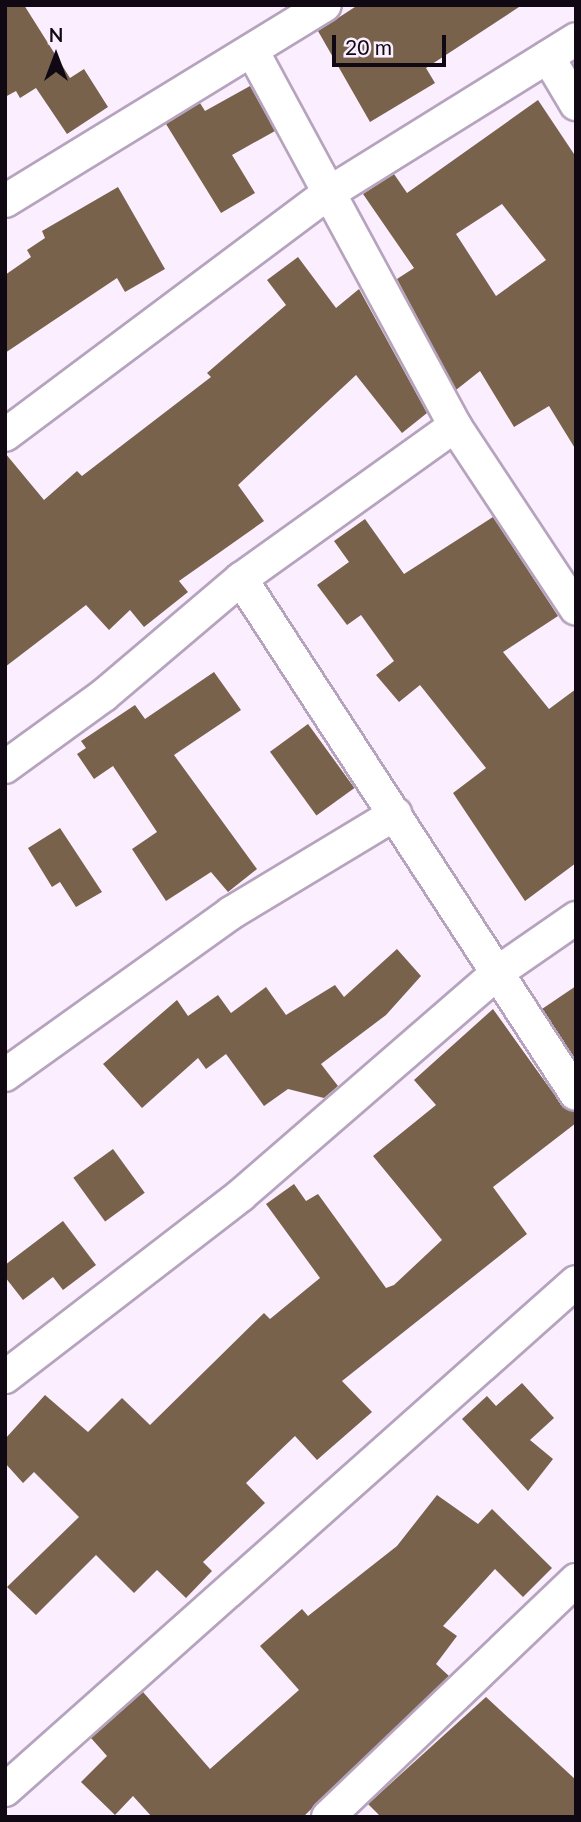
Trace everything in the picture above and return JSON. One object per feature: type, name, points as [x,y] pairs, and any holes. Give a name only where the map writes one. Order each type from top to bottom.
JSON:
[{"type":"street","points":[[5,201],[254,54],[325,5]]},
{"type":"street","points":[[5,435],[328,193],[576,39]]},
{"type":"street","points":[[254,54],[455,426],[576,609]]},
{"type":"street","points":[[548,57],[576,104]]},
{"type":"street","points":[[5,767],[104,695],[242,579],[455,426]]},
{"type":"street","points":[[242,579],[576,1094]]},
{"type":"street","points":[[5,1075],[231,913],[396,814]]},
{"type":"street","points":[[5,1377],[241,1195],[498,972],[576,918]]},
{"type":"street","points":[[5,1790],[576,1282]]},
{"type":"street","points":[[328,1817],[576,1580]]},
{"type":"building","points":[[5,5],[24,5],[70,78],[84,69],[108,107],[67,134],[36,88],[20,98],[16,91],[5,97]]},
{"type":"building","points":[[358,5],[522,5],[426,68],[435,83],[370,122],[318,31]]},
{"type":"building","points":[[250,86],[275,131],[232,155],[255,193],[221,213],[166,124],[200,103],[205,111]]},
{"type":"building","points":[[538,100],[576,157],[576,450],[549,406],[514,427],[480,371],[456,390],[397,279],[414,268],[363,194],[394,174],[407,193]],"holes":[[[502,204],[546,260],[496,296],[456,234]]]},
{"type":"building","points":[[118,187],[165,269],[125,292],[117,278],[5,353],[5,275],[31,257],[27,250],[45,238],[42,231]]},
{"type":"building","points":[[298,257],[336,308],[359,289],[427,413],[402,433],[356,375],[238,485],[264,521],[179,581],[188,592],[144,627],[130,610],[109,630],[86,605],[5,667],[5,453],[44,500],[77,471],[82,476],[211,377],[207,373],[286,305],[267,280]]},
{"type":"building","points":[[493,517],[558,616],[503,652],[549,709],[576,689],[576,863],[525,901],[453,793],[486,768],[420,685],[399,702],[376,675],[394,661],[361,615],[347,625],[317,585],[349,562],[334,541],[365,519],[404,574]]},
{"type":"building","points":[[214,672],[241,710],[174,755],[257,869],[228,892],[211,872],[166,901],[132,849],[157,832],[113,766],[94,779],[77,754],[86,748],[81,741],[135,705],[145,719]]},
{"type":"building","points":[[308,724],[354,788],[316,816],[270,752]]},
{"type":"building","points":[[60,828],[102,892],[76,907],[60,882],[52,887],[28,848]]},
{"type":"building","points":[[397,949],[421,976],[386,1015],[321,1064],[338,1086],[324,1098],[288,1089],[264,1106],[226,1054],[206,1069],[198,1058],[142,1108],[103,1064],[177,1000],[188,1016],[218,995],[231,1013],[266,987],[286,1015],[335,985],[344,997]]},
{"type":"building","points":[[576,986],[576,1060],[542,1009]]},
{"type":"building","points":[[493,1009],[561,1104],[576,1112],[576,1123],[493,1187],[527,1234],[342,1381],[372,1412],[317,1460],[295,1436],[246,1483],[265,1503],[203,1562],[212,1571],[186,1598],[157,1570],[134,1593],[96,1555],[36,1615],[7,1587],[79,1517],[34,1472],[23,1483],[5,1463],[5,1439],[45,1395],[88,1432],[122,1398],[150,1425],[264,1313],[270,1319],[320,1278],[266,1204],[294,1184],[306,1201],[318,1194],[386,1288],[394,1285],[442,1240],[373,1156],[436,1105],[414,1080]]},
{"type":"building","points":[[113,1149],[145,1193],[105,1221],[73,1178]]},
{"type":"building","points":[[63,1221],[96,1265],[63,1290],[53,1277],[23,1300],[5,1277],[5,1265]]},
{"type":"building","points":[[522,1383],[554,1418],[530,1440],[553,1459],[528,1491],[462,1419],[487,1396],[496,1406]]},
{"type":"building","points":[[437,1495],[478,1524],[492,1509],[552,1568],[523,1597],[495,1569],[443,1626],[457,1636],[436,1664],[449,1676],[303,1817],[152,1817],[133,1796],[115,1815],[81,1782],[107,1756],[91,1738],[143,1692],[210,1769],[299,1690],[260,1646],[302,1609],[308,1616],[397,1546]]},
{"type":"building","points":[[486,1697],[576,1780],[576,1817],[381,1817],[368,1804]]}]
